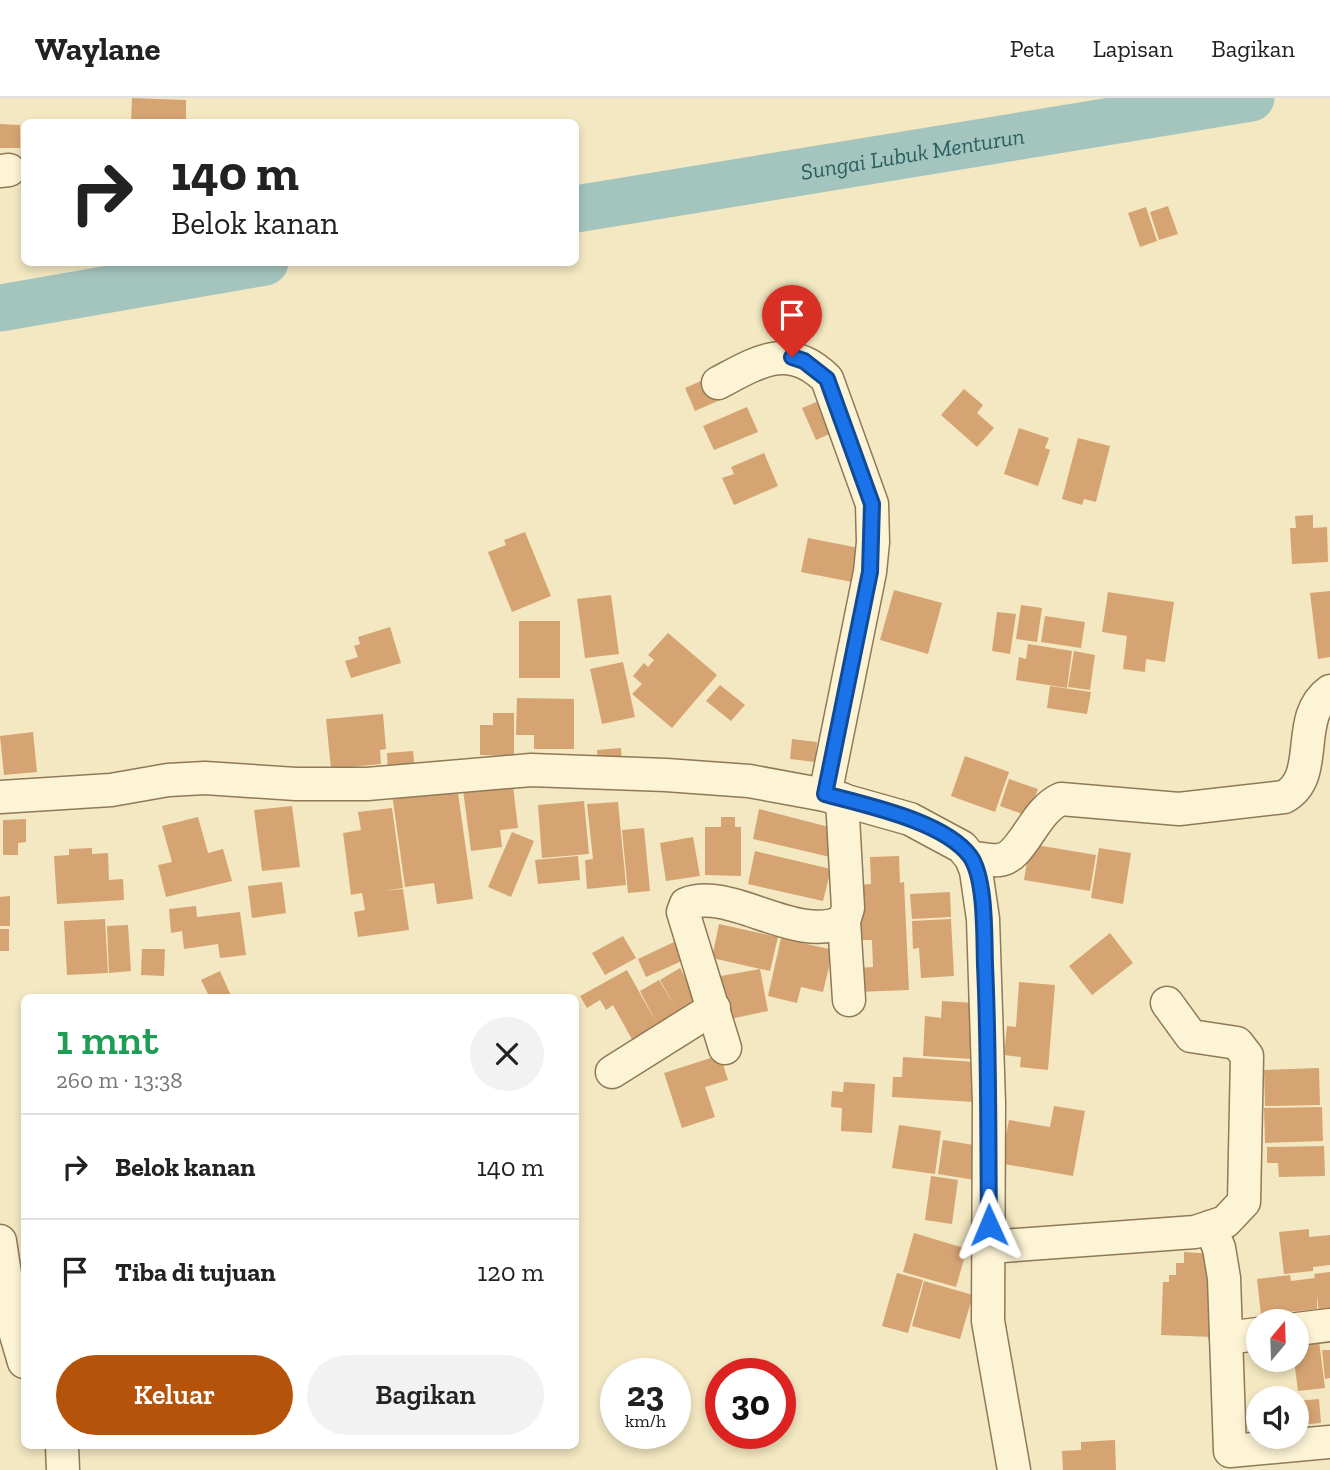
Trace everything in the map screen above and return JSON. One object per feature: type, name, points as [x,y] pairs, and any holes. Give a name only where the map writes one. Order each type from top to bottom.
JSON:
[{"type":"street","points":[[718,383],[769,359],[792,357],[816,369],[827,379],[872,504],[870,572],[833,797],[848,908],[844,921],[849,1000]]},
{"type":"street","points":[[971,858],[1001,860],[1016,853],[1048,804],[1061,799],[1180,809],[1283,797],[1295,791],[1304,768],[1311,714],[1321,697],[1330,691]]},
{"type":"street","points":[[0,797],[111,790],[168,780],[205,778],[296,784],[367,784],[531,770],[748,780],[833,797],[920,824],[962,847],[971,858],[983,919],[988,1031],[988,1321],[1013,1470]]},
{"type":"street","points":[[725,1048],[683,912],[686,904],[694,900],[715,902],[808,927],[833,927],[844,921]]},
{"type":"street","points":[[989,1247],[1195,1232],[1226,1222],[1244,1202],[1247,1056],[1237,1043],[1191,1036],[1167,1003]]},
{"type":"street","points":[[612,1072],[714,1008]]},
{"type":"street","points":[[1210,1227],[1219,1248],[1224,1278],[1230,1451],[1330,1443]]},
{"type":"street","points":[[0,1241],[5,1305],[21,1353]]},
{"type":"street","points":[[1309,1328],[1330,1325]]},
{"type":"street","points":[[1226,1338],[1246,1336]]},
{"type":"street","points":[[62,1449],[64,1470]]},
{"type":"building","points":[[132,98],[186,100],[186,119],[131,119]]},
{"type":"building","points":[[0,124],[20,125],[20,148],[0,148]]},
{"type":"building","points":[[1168,206],[1178,234],[1159,240],[1150,212]]},
{"type":"building","points":[[1146,207],[1157,241],[1140,247],[1128,213]]},
{"type":"building","points":[[710,377],[720,400],[695,411],[685,388]]},
{"type":"building","points":[[964,389],[983,405],[977,413],[994,428],[977,447],[941,415]]},
{"type":"building","points":[[826,398],[839,430],[816,440],[802,408]]},
{"type":"building","points":[[747,407],[758,432],[714,450],[703,426]]},
{"type":"building","points":[[1019,428],[1049,438],[1045,448],[1050,450],[1038,486],[1004,474]]},
{"type":"building","points":[[1078,438],[1110,446],[1096,502],[1084,499],[1082,505],[1062,499]]},
{"type":"building","points":[[764,453],[778,486],[734,505],[722,478],[734,474],[731,467]]},
{"type":"building","points":[[1313,515],[1313,528],[1327,527],[1328,562],[1292,564],[1290,528],[1296,528],[1295,516]]},
{"type":"building","points":[[525,532],[551,596],[512,612],[488,552],[506,545],[504,540]]},
{"type":"building","points":[[808,538],[859,548],[852,582],[801,572]]},
{"type":"building","points":[[894,590],[942,603],[928,654],[880,640]]},
{"type":"building","points":[[1330,591],[1330,657],[1318,659],[1310,593]]},
{"type":"building","points":[[1108,592],[1174,602],[1165,662],[1146,659],[1145,672],[1123,669],[1127,636],[1102,632]]},
{"type":"building","points":[[611,595],[619,654],[585,658],[577,599]]},
{"type":"building","points":[[1021,605],[1042,608],[1037,642],[1016,639]]},
{"type":"building","points":[[997,612],[1016,614],[1010,654],[992,651]]},
{"type":"building","points":[[1045,616],[1085,622],[1081,648],[1041,642]]},
{"type":"building","points":[[519,621],[560,621],[560,678],[519,678]]},
{"type":"building","points":[[390,627],[401,663],[351,678],[345,661],[358,657],[354,646],[360,644],[358,637]]},
{"type":"building","points":[[668,633],[717,675],[672,728],[632,694],[642,684],[633,676],[644,663],[648,667],[654,660],[648,655]]},
{"type":"building","points":[[1028,644],[1072,651],[1067,688],[1016,680],[1019,657],[1026,659]]},
{"type":"building","points":[[1074,651],[1095,655],[1090,690],[1068,687]]},
{"type":"building","points":[[623,662],[635,717],[602,724],[590,669]]},
{"type":"building","points":[[720,685],[745,705],[731,721],[706,701]]},
{"type":"building","points":[[1050,686],[1091,692],[1087,714],[1047,708]]},
{"type":"building","points":[[517,698],[574,699],[574,749],[534,749],[534,735],[516,735]]},
{"type":"building","points":[[493,713],[514,713],[514,756],[480,755],[480,725],[493,725]]},
{"type":"building","points":[[383,714],[386,749],[380,750],[381,764],[331,769],[326,719]]},
{"type":"building","points":[[33,732],[37,772],[4,775],[0,736]]},
{"type":"building","points":[[792,739],[817,742],[815,762],[790,759]]},
{"type":"building","points":[[621,748],[622,767],[598,769],[597,750]]},
{"type":"building","points":[[413,751],[415,770],[388,772],[387,753]]},
{"type":"building","points":[[965,756],[1009,772],[995,812],[951,796]]},
{"type":"building","points":[[1009,779],[1038,789],[1028,816],[1000,806]]},
{"type":"building","points":[[462,782],[513,786],[518,828],[500,830],[502,847],[471,851]]},
{"type":"building","points":[[457,786],[473,899],[437,904],[434,883],[405,887],[392,794]]},
{"type":"building","points":[[584,801],[589,854],[542,858],[538,805]]},
{"type":"building","points":[[618,802],[626,885],[587,889],[585,860],[593,859],[587,804]]},
{"type":"building","points":[[292,806],[300,867],[262,871],[254,810]]},
{"type":"building","points":[[392,808],[403,888],[383,891],[403,889],[409,930],[358,937],[354,912],[365,910],[362,893],[351,895],[343,833],[361,830],[358,812]]},
{"type":"building","points":[[759,809],[837,829],[830,857],[753,839]]},
{"type":"building","points":[[198,817],[208,853],[223,849],[232,881],[166,897],[158,865],[172,862],[162,826]]},
{"type":"building","points":[[721,817],[735,817],[735,827],[741,827],[741,876],[705,875],[705,827],[721,827]]},
{"type":"building","points":[[26,819],[26,842],[18,843],[18,855],[3,855],[3,820]]},
{"type":"building","points":[[644,828],[650,891],[628,893],[622,830]]},
{"type":"building","points":[[512,832],[534,841],[511,897],[488,887]]},
{"type":"building","points":[[693,837],[700,876],[666,881],[660,843]]},
{"type":"building","points":[[1030,844],[1096,855],[1090,891],[1024,880]]},
{"type":"building","points":[[92,848],[92,854],[108,853],[109,880],[123,879],[124,900],[57,904],[54,856],[69,855],[69,849]]},
{"type":"building","points":[[1099,848],[1131,853],[1123,904],[1091,898]]},
{"type":"building","points":[[755,851],[831,869],[823,901],[748,884]]},
{"type":"building","points":[[578,856],[580,880],[538,884],[535,860]]},
{"type":"building","points":[[899,856],[900,883],[904,882],[909,990],[857,992],[856,968],[873,967],[872,940],[861,940],[859,885],[871,884],[870,857]]},
{"type":"building","points":[[282,882],[286,913],[252,918],[248,886]]},
{"type":"building","points":[[950,892],[951,917],[912,919],[910,894]]},
{"type":"building","points":[[10,896],[10,926],[0,926],[0,897]]},
{"type":"building","points":[[196,906],[197,917],[240,912],[246,955],[220,958],[218,944],[184,949],[182,931],[171,933],[169,909]]},
{"type":"building","points":[[105,919],[108,973],[67,975],[64,921]]},
{"type":"building","points":[[951,919],[954,976],[921,978],[919,948],[913,949],[912,921]]},
{"type":"building","points":[[719,924],[778,937],[770,971],[712,958]]},
{"type":"building","points":[[128,925],[131,971],[109,973],[107,926]]},
{"type":"building","points":[[0,929],[9,929],[9,951],[0,951]]},
{"type":"building","points":[[1110,933],[1133,963],[1092,995],[1069,966]]},
{"type":"building","points":[[623,936],[636,958],[605,975],[592,953]]},
{"type":"building","points":[[781,938],[833,950],[823,992],[801,987],[797,1003],[768,996]]},
{"type":"building","points":[[674,942],[682,961],[646,977],[638,959]]},
{"type":"building","points":[[142,949],[165,949],[164,976],[141,975]]},
{"type":"building","points":[[680,968],[700,1004],[634,1043],[613,1005],[606,1010],[600,1000],[587,1008],[580,996],[627,970],[657,1024],[640,991],[659,980],[676,1008],[660,980]]},
{"type":"building","points":[[760,969],[768,1011],[730,1019],[721,976]]},
{"type":"building","points":[[220,971],[230,994],[208,994],[201,980]]},
{"type":"building","points":[[1019,982],[1055,985],[1048,1070],[1020,1067],[1021,1057],[1004,1055],[1007,1026],[1016,1027]]},
{"type":"building","points":[[942,1001],[975,1003],[972,1059],[923,1056],[925,1016],[941,1018]]},
{"type":"building","points":[[720,1055],[728,1080],[705,1087],[715,1117],[682,1128],[664,1073]]},
{"type":"building","points":[[903,1057],[975,1062],[974,1102],[892,1097],[893,1077],[902,1077]]},
{"type":"building","points":[[1319,1068],[1320,1105],[1265,1106],[1264,1070]]},
{"type":"building","points":[[844,1082],[875,1084],[872,1133],[841,1131],[842,1108],[831,1107],[832,1091],[843,1092]]},
{"type":"building","points":[[1054,1106],[1085,1111],[1073,1176],[993,1162],[1003,1151],[1009,1120],[1050,1127]]},
{"type":"building","points":[[1322,1107],[1323,1141],[1265,1143],[1264,1108]]},
{"type":"building","points":[[899,1125],[941,1131],[935,1174],[892,1168]]},
{"type":"building","points":[[943,1140],[980,1146],[975,1180],[938,1174]]},
{"type":"building","points":[[1324,1146],[1325,1176],[1279,1177],[1278,1163],[1267,1163],[1267,1147]]},
{"type":"building","points":[[931,1176],[958,1180],[952,1224],[925,1220]]},
{"type":"building","points":[[1309,1229],[1309,1237],[1330,1235],[1330,1265],[1313,1267],[1313,1271],[1284,1274],[1279,1232]]},
{"type":"building","points":[[914,1233],[967,1249],[956,1287],[903,1272]]},
{"type":"building","points":[[1184,1252],[1216,1254],[1213,1337],[1161,1335],[1163,1282],[1169,1282],[1169,1275],[1176,1275],[1176,1263],[1184,1263]]},
{"type":"building","points":[[1330,1272],[1330,1314],[1319,1315],[1317,1295],[1317,1309],[1260,1309],[1257,1279],[1290,1275],[1291,1281],[1315,1278],[1314,1274]]},
{"type":"building","points":[[897,1273],[923,1280],[908,1333],[882,1326]]},
{"type":"building","points":[[924,1281],[973,1295],[960,1339],[912,1326]]},
{"type":"building","points":[[1319,1341],[1325,1388],[1309,1390],[1309,1386],[1297,1386],[1296,1372],[1309,1372],[1309,1342]]},
{"type":"building","points":[[1322,1350],[1330,1350],[1330,1378],[1325,1379]]},
{"type":"building","points":[[1319,1399],[1321,1423],[1309,1424],[1309,1400]]},
{"type":"building","points":[[1115,1440],[1116,1470],[1063,1470],[1062,1451],[1081,1450],[1081,1442]]},
{"type":"waterway","name":"Sungai Lubuk Menturun","points":[[579,209],[1251,98]]},
{"type":"waterway","name":"Sungai Lubuk Menturun","points":[[0,308],[242,266]]},
{"type":"route","points":[[792,357],[804,361],[827,379],[872,504],[873,542],[870,572],[825,794],[910,819],[941,834],[962,847],[971,858],[976,871],[983,919],[988,1031],[989,1225]]}]
